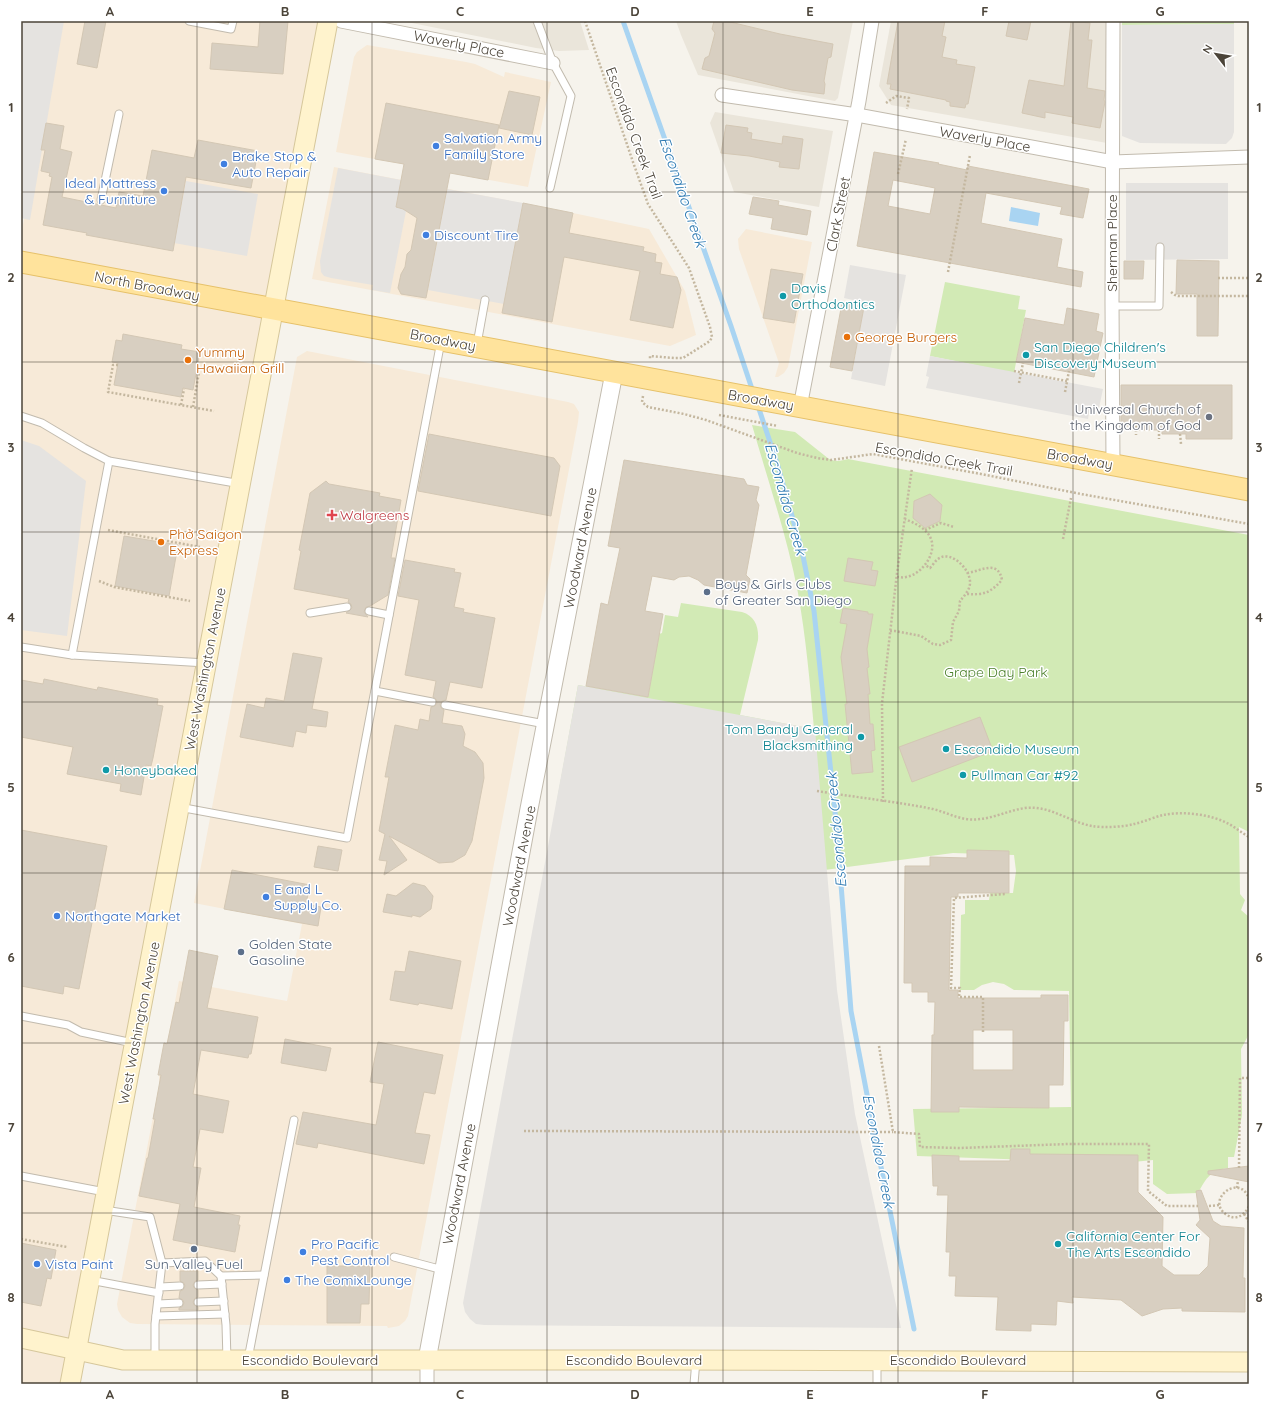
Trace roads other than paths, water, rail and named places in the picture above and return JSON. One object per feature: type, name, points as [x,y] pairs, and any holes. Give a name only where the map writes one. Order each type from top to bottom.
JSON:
[{"type":"main road","name":"West Washington Avenue","points":[[70,1384],[328,21]]},
{"type":"main road","name":"North Broadway","points":[[21,264],[273,309]]},
{"type":"main road","name":"Broadway","points":[[273,309],[1249,490]]},
{"type":"main road","name":"Escondido Boulevard","points":[[21,1338],[123,1360],[877,1360],[1249,1362]]},
{"type":"street","name":"Waverly Place","points":[[341,21],[553,63]]},
{"type":"street","name":"Clark Street","points":[[800,407],[856,115],[872,21]]},
{"type":"street","name":"Sherman Place","points":[[1113,21],[1113,465]]},
{"type":"street","name":"Waverly Place","points":[[722,95],[856,115],[1113,162],[1249,157]]},
{"type":"street","name":"Woodward Avenue","points":[[426,1360],[614,373]]},
{"type":"street","points":[[426,1360],[427,1384]]},
{"type":"lane","points":[[190,21],[231,29],[233,21]]},
{"type":"lane","points":[[538,21],[553,63],[571,96],[550,188]]},
{"type":"lane","points":[[101,200],[119,114]]},
{"type":"lane","points":[[1112,306],[1159,306],[1160,247]]},
{"type":"lane","points":[[477,347],[485,300]]},
{"type":"lane","points":[[179,807],[347,838],[442,340]]},
{"type":"lane","points":[[21,416],[42,423],[109,461],[241,484]]},
{"type":"lane","points":[[72,655],[109,461]]},
{"type":"lane","points":[[310,613],[347,607]]},
{"type":"lane","points":[[369,611],[389,615]]},
{"type":"lane","points":[[21,647],[72,655],[207,663]]},
{"type":"lane","points":[[375,691],[432,702]]},
{"type":"lane","points":[[446,705],[546,724]]},
{"type":"lane","points":[[21,1016],[68,1026],[81,1032],[135,1044]]},
{"type":"lane","points":[[248,1360],[294,1120]]},
{"type":"lane","points":[[21,1176],[105,1201],[150,1217],[162,1263],[156,1316],[155,1360]]},
{"type":"lane","points":[[394,1257],[443,1270]]},
{"type":"lane","points":[[162,1263],[205,1261],[221,1276],[225,1314],[227,1360]]},
{"type":"lane","points":[[221,1276],[264,1275]]},
{"type":"lane","points":[[90,1280],[159,1290],[180,1286]]},
{"type":"lane","points":[[198,1285],[222,1284]]},
{"type":"lane","points":[[198,1302],[224,1301]]},
{"type":"lane","points":[[158,1304],[179,1303]]},
{"type":"lane","points":[[156,1316],[225,1314]]},
{"type":"lane","points":[[694,1384],[696,1360]]},
{"type":"lane","points":[[877,1360],[877,1384]]},
{"type":"water","points":[[1011,207],[1040,213],[1038,226],[1009,221]]},
{"type":"waterway","name":"Escondido Creek","points":[[623,21],[753,392]]},
{"type":"waterway","name":"Escondido Creek","points":[[757,403],[777,463],[802,551],[814,611],[836,821],[851,1011],[914,1329]]},
{"type":"place","name":"Salvation Army Family Store","points":[[436,146]]},
{"type":"place","name":"Brake Stop & Auto Repair","points":[[224,164]]},
{"type":"place","name":"Ideal Mattress & Furniture","points":[[164,191]]},
{"type":"place","name":"Discount Tire","points":[[426,235]]},
{"type":"place","name":"Davis Orthodontics","points":[[783,296]]},
{"type":"place","name":"George Burgers","points":[[847,337]]},
{"type":"place","name":"San Diego Children's Discovery Museum","points":[[1026,355]]},
{"type":"place","name":"Yummy Hawaiian Grill","points":[[188,360]]},
{"type":"place","name":"Universal Church of the Kingdom of God","points":[[1209,417]]},
{"type":"place","name":"Walgreens","points":[[332,515]]},
{"type":"place","name":"Phở Saigon Express","points":[[161,542]]},
{"type":"place","name":"Boys & Girls Clubs of Greater San Diego","points":[[707,592]]},
{"type":"place","name":"Tom Bandy General Blacksmithing","points":[[861,737]]},
{"type":"place","name":"Escondido Museum","points":[[946,749]]},
{"type":"place","name":"Honeybaked","points":[[106,770]]},
{"type":"place","name":"Pullman Car #92","points":[[963,775]]},
{"type":"place","name":"E and L Supply Co.","points":[[266,897]]},
{"type":"place","name":"Northgate Market","points":[[57,916]]},
{"type":"place","name":"Golden State Gasoline","points":[[241,952]]},
{"type":"place","name":"California Center For The Arts Escondido","points":[[1058,1244]]},
{"type":"place","name":"Sun Valley Fuel","points":[[194,1249]]},
{"type":"place","name":"Pro Pacific Pest Control","points":[[303,1252]]},
{"type":"place","name":"Vista Paint","points":[[37,1264]]},
{"type":"place","name":"The ComixLounge","points":[[287,1280]]},
{"type":"park label","name":"Grape Day Park","points":[[996,672]]}]
